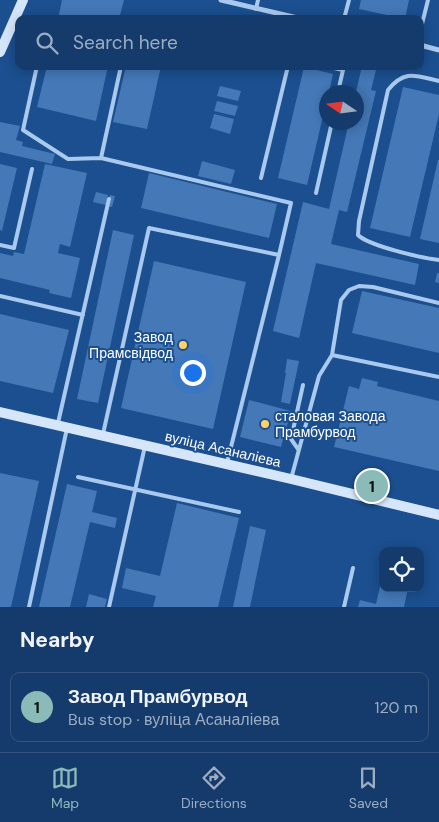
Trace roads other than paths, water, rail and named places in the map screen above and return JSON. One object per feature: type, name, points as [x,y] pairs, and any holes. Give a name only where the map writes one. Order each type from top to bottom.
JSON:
[{"type":"street","points":[[16,15],[23,0]]},
{"type":"street","points":[[221,0],[282,15]]},
{"type":"street","points":[[0,52],[15,18]]},
{"type":"street","points":[[424,46],[439,50]]},
{"type":"street","name":"вуліца Асаналіева","points":[[0,412],[439,515]]},
{"type":"lane","points":[[256,9],[258,0]]},
{"type":"lane","points":[[345,15],[349,0]]},
{"type":"lane","points":[[424,16],[428,0]]},
{"type":"lane","points":[[36,70],[23,130],[68,159],[101,158],[291,203],[227,464]]},
{"type":"lane","points":[[101,158],[121,70]]},
{"type":"lane","points":[[261,178],[287,70]]},
{"type":"lane","points":[[340,85],[343,70]]},
{"type":"lane","points":[[439,81],[411,75],[396,79],[388,90],[359,221],[358,234],[368,242],[427,259],[439,260]]},
{"type":"lane","points":[[316,193],[330,130]]},
{"type":"lane","points":[[0,245],[14,248],[32,169]]},
{"type":"lane","points":[[29,607],[83,315],[109,198]]},
{"type":"lane","points":[[103,436],[150,228],[279,255]]},
{"type":"lane","points":[[291,479],[319,376],[332,355],[341,300],[349,290],[359,286],[374,287],[439,303]]},
{"type":"lane","points":[[0,296],[83,315]]},
{"type":"lane","points":[[332,355],[439,377]]},
{"type":"lane","points":[[298,449],[291,438],[303,385]]},
{"type":"lane","points":[[109,607],[145,446]]},
{"type":"lane","points":[[78,477],[239,512]]},
{"type":"lane","points":[[344,607],[353,568]]},
{"type":"place","name":"Завод Прамсвідвод","points":[[183,345]]},
{"type":"place","name":"сталовая Завода Прамбурвод","points":[[265,424]]},
{"type":"place","name":"Завод Прамбурвод","points":[[372,486]]}]
